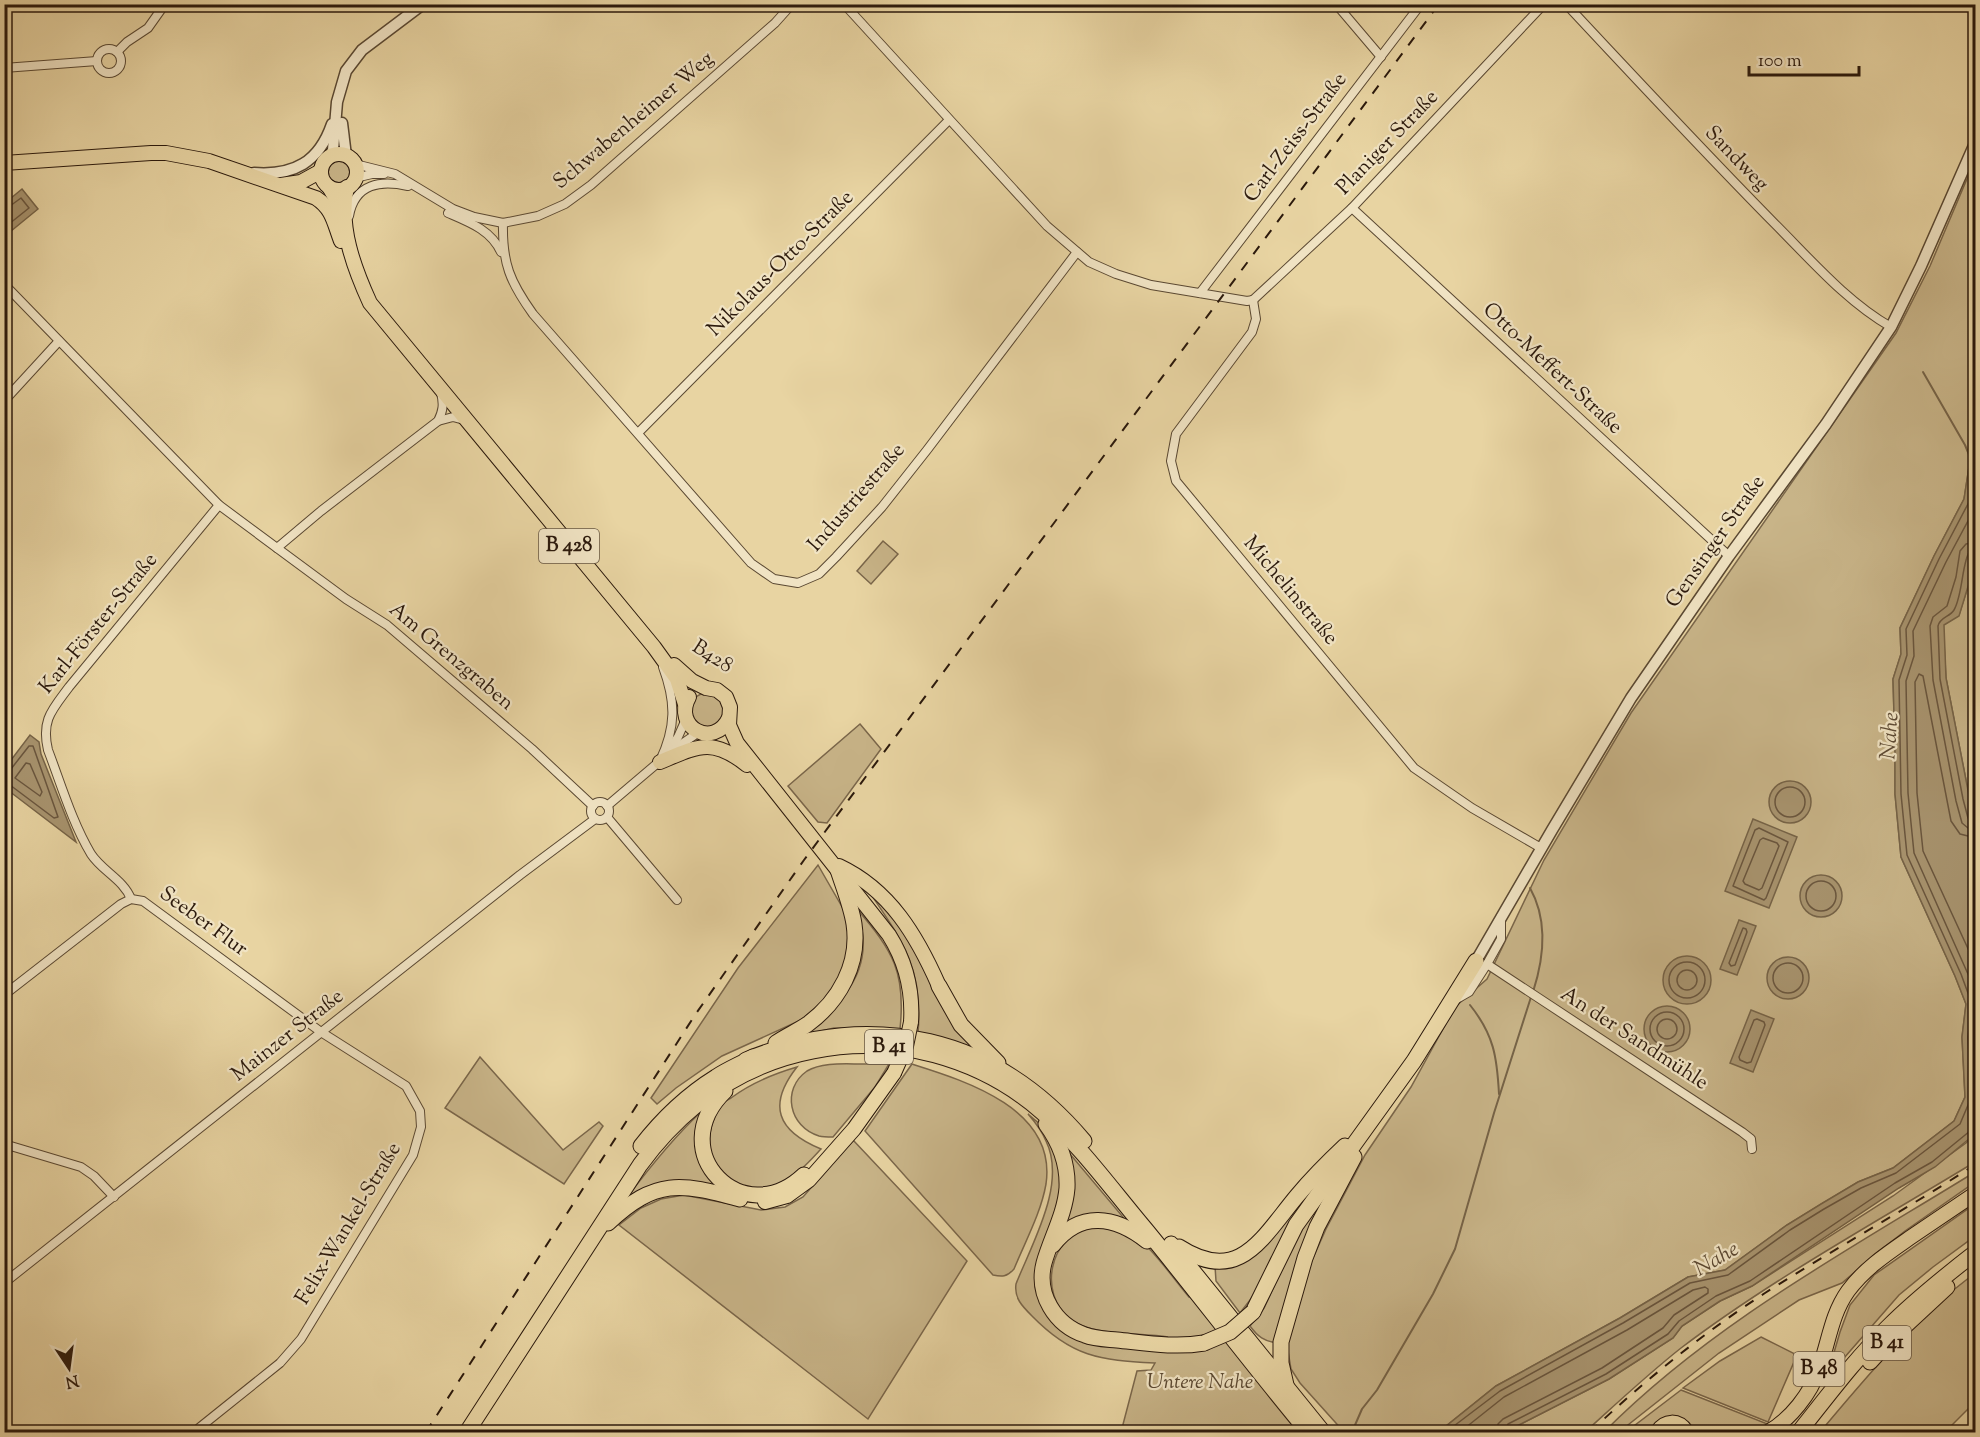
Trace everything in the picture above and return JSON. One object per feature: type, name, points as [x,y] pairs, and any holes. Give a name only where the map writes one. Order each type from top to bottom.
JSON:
[{"type":"highway","name":"B 41","points":[[467,1432],[640,1165],[670,1129],[704,1098],[815,1019],[831,1003],[846,978],[853,960],[855,933],[853,916],[835,865]]},
{"type":"highway","points":[[1028,1100],[1056,1140],[1066,1168],[1066,1197],[1045,1262],[1042,1283],[1048,1303],[1056,1316],[1073,1330],[1093,1337],[1182,1346],[1204,1343],[1230,1332],[1253,1312],[1296,1224],[1376,1116],[1452,1002],[1482,963]]},
{"type":"highway","points":[[939,986],[948,1006],[961,1025],[1013,1077]]},
{"type":"highway","name":"B 41","points":[[804,1175],[793,1185],[780,1191],[755,1195],[732,1189],[710,1170],[704,1156],[702,1142],[705,1119],[718,1098],[745,1067],[778,1048],[843,1035],[877,1034],[909,1038],[956,1049],[985,1061],[1035,1092],[1071,1125],[1167,1239],[1288,1391],[1305,1423]]},
{"type":"highway","name":"B 41","points":[[456,1432],[643,1144],[663,1120],[715,1077],[745,1067],[819,1049],[852,1046],[885,1046],[919,1051],[960,1063],[999,1081],[1028,1100],[1065,1134],[1305,1423],[1323,1432]]},
{"type":"highway","name":"B 41","points":[[1167,1239],[1192,1256],[1205,1261],[1224,1262],[1243,1256],[1259,1242],[1314,1175],[1376,1116]]},
{"type":"highway","name":"B 41","points":[[1288,1391],[1281,1363],[1281,1346],[1305,1258],[1317,1227],[1376,1116]]},
{"type":"highway","name":"B 41","points":[[593,1238],[631,1203],[646,1194],[663,1189],[688,1187],[742,1200],[765,1202]]},
{"type":"highway","points":[[1045,1262],[1052,1246],[1062,1234],[1076,1225],[1099,1220],[1127,1227],[1169,1257]]},
{"type":"highway","name":"B 41","points":[[1799,1432],[1886,1329],[1915,1301],[1976,1252]]},
{"type":"highway","name":"B 41","points":[[1810,1432],[1892,1338],[1955,1280],[1976,1264]]},
{"type":"main road","name":"B 428","points":[[4,162],[166,153],[209,161],[316,198],[328,208],[336,221],[370,303],[464,420],[655,647],[678,679],[686,711]]},
{"type":"main road","points":[[282,186],[325,180],[338,189],[351,183],[350,160],[334,154],[325,160],[325,180]]},
{"type":"main road","name":"B 428","points":[[4,170],[49,166],[85,158]]},
{"type":"main road","name":"B 428","points":[[325,180],[336,199],[346,247]]},
{"type":"main road","name":"B 428","points":[[346,247],[344,212],[351,183]]},
{"type":"main road","name":"B 428","points":[[655,647],[684,676],[706,688]]},
{"type":"main road","name":"B428","points":[[655,647],[670,655],[694,675],[720,686],[730,694],[735,709],[735,729],[754,756],[759,772]]},
{"type":"main road","points":[[759,772],[727,742],[691,727],[686,711],[693,693],[706,688],[717,690],[726,697],[730,707],[731,730],[737,743],[835,865],[866,882],[896,911],[921,948],[939,986]]},
{"type":"main road","points":[[705,733],[724,726],[729,718]]},
{"type":"main road","points":[[660,762],[694,748],[716,747],[759,772]]},
{"type":"main road","name":"B 41","points":[[765,1202],[793,1193],[809,1180],[854,1129],[894,1073],[906,1046],[911,1022],[909,983],[900,954],[890,935],[835,865]]},
{"type":"main road","name":"B 41","points":[[804,1175],[881,1092]]},
{"type":"main road","name":"B 48","points":[[1768,1432],[1784,1421],[1813,1383],[1834,1317],[1856,1281],[1886,1255],[1976,1193]]},
{"type":"main road","points":[[1657,1432],[1670,1422],[1679,1424],[1686,1432]]},
{"type":"street","points":[[117,52],[148,28],[165,4]]},
{"type":"street","name":"Schwabenheimer Weg","points":[[350,160],[388,171],[453,209],[474,217],[503,223],[525,220],[552,211],[584,190],[775,23],[792,4]]},
{"type":"street","points":[[844,4],[1047,226],[1089,262],[1116,274],[1151,285],[1247,301],[1253,300]]},
{"type":"street","points":[[1336,4],[1381,57]]},
{"type":"street","name":"Carl-Zeiss-Straße","points":[[1200,293],[1421,4]]},
{"type":"street","name":"Planiger Straße","points":[[1253,300],[1352,208],[1544,4]]},
{"type":"street","name":"Sandweg","points":[[1566,4],[1695,143],[1782,231],[1840,288],[1868,312],[1891,327]]},
{"type":"street","points":[[329,157],[333,150],[341,81],[354,58],[425,6]]},
{"type":"street","points":[[350,160],[342,133],[343,106],[348,82],[363,57],[425,6]]},
{"type":"street","points":[[111,49],[117,52],[121,58],[121,65],[113,72],[106,73],[101,70],[99,55],[111,49]]},
{"type":"street","points":[[4,69],[98,61]]},
{"type":"street","points":[[241,172],[274,174],[303,165],[323,146],[336,113]]},
{"type":"street","name":"Nikolaus-Otto-Straße","points":[[638,433],[950,120]]},
{"type":"street","name":"Gensinger Straße","points":[[1482,963],[1501,918],[1631,698],[1729,556],[1826,424],[1891,327],[1921,266],[1976,141]]},
{"type":"street","name":"Schwabenheimer Weg","points":[[351,183],[381,174],[390,175],[415,187]]},
{"type":"street","name":"Schwabenheimer Weg","points":[[346,247],[351,208],[356,198],[365,189],[391,182],[415,187]]},
{"type":"street","name":"Industriestraße","points":[[415,187],[421,195],[448,213],[483,230],[496,242],[520,296],[533,314],[751,562],[774,579],[798,583],[819,573],[882,507],[1077,252]]},
{"type":"street","name":"Otto-Meffert-Straße","points":[[1352,208],[1729,556]]},
{"type":"street","name":"Industriestraße","points":[[503,223],[502,247],[505,263]]},
{"type":"street","name":"Am Grenzgraben","points":[[4,284],[219,505],[346,599],[387,625],[532,749],[593,806]]},
{"type":"street","name":"Michelinstraße","points":[[1253,300],[1256,319],[1252,332],[1176,434],[1171,461],[1176,481],[1414,768],[1472,808],[1541,848]]},
{"type":"street","points":[[4,401],[59,341]]},
{"type":"street","points":[[438,421],[442,413],[443,402],[440,389]]},
{"type":"street","points":[[277,548],[328,505],[438,421],[453,417],[464,420]]},
{"type":"street","name":"Karl-Förster-Straße","points":[[131,899],[125,888],[96,861],[82,836],[48,750],[46,722],[50,712],[69,687],[219,505]]},
{"type":"street","points":[[655,647],[664,667],[671,696],[673,728],[660,762]]},
{"type":"street","points":[[660,762],[678,737],[686,711]]},
{"type":"street","points":[[607,806],[673,750],[705,733]]},
{"type":"street","points":[[595,819],[591,811],[593,806],[602,803],[607,806],[609,813],[607,817],[677,900]]},
{"type":"street","name":"Mainzer Straße","points":[[4,1283],[595,819],[600,820],[607,817]]},
{"type":"street","name":"Seeber Flur","points":[[4,995],[121,904],[131,899],[143,900],[321,1032]]},
{"type":"street","name":"An der Sandmühle","points":[[1482,963],[1527,990],[1742,1132],[1751,1139],[1752,1149]]},
{"type":"street","name":"Felix-Wankel-Straße","points":[[194,1432],[280,1363],[301,1339],[418,1143],[421,1127],[420,1112],[406,1086],[321,1032]]},
{"type":"street","points":[[4,1144],[81,1167],[94,1176],[114,1197]]},
{"type":"green space","points":[[338,158],[347,162],[351,171],[347,180],[338,184],[329,180],[325,171],[329,162]]},
{"type":"green space","points":[[1975,160],[1975,450],[1969,467],[1964,499],[1900,628],[1901,654],[1893,679],[1895,794],[1901,857],[1966,1004],[1962,1037],[1965,1097],[1954,1121],[1893,1168],[1858,1182],[1787,1225],[1725,1270],[1688,1277],[1620,1318],[1496,1386],[1446,1426],[1427,1432],[1344,1432],[1300,1383],[1291,1369],[1287,1345],[1309,1267],[1326,1229],[1365,1155],[1411,1087],[1455,1007],[1487,979],[1544,860],[1631,713],[1896,333],[1930,266]]},
{"type":"green space","points":[[883,541],[898,554],[871,584],[857,571]]},
{"type":"green space","points":[[1975,553],[1975,826],[1946,678],[1943,625],[1959,615],[1970,580],[1971,558]]},
{"type":"green space","points":[[707,693],[719,698],[724,710],[719,722],[707,727],[695,722],[690,710],[695,698]]},
{"type":"green space","points":[[860,724],[881,749],[827,823],[818,822],[788,786]]},
{"type":"green space","points":[[818,865],[845,912],[851,931],[848,961],[839,982],[824,1000],[801,1020],[722,1056],[657,1104],[651,1098],[738,968]]},
{"type":"green space","points":[[868,890],[889,910],[983,1054],[918,1033],[918,991],[914,973],[900,940]]},
{"type":"green space","points":[[857,909],[880,937],[894,963],[901,992],[900,1029],[834,1028],[795,1037],[844,996],[859,969],[863,954],[863,936]]},
{"type":"green space","points":[[480,1057],[563,1150],[599,1122],[603,1126],[564,1184],[445,1108]]},
{"type":"green space","points":[[834,1064],[889,1064],[875,1087],[833,1137],[819,1136],[809,1131],[795,1116],[791,1097],[794,1087],[807,1071]]},
{"type":"green space","points":[[912,1064],[957,1079],[1003,1102],[1023,1118],[1037,1136],[1046,1158],[1044,1195],[1014,1269],[1007,1275],[993,1275],[865,1131]]},
{"type":"green space","points":[[797,1067],[782,1093],[781,1116],[794,1134],[821,1149],[797,1173],[778,1184],[762,1188],[734,1183],[715,1163],[710,1150],[710,1135],[718,1107],[754,1083]]},
{"type":"green space","points":[[701,1112],[696,1133],[696,1151],[703,1168],[715,1186],[669,1183],[638,1192],[626,1199],[661,1154]]},
{"type":"green space","name":"Untere Nahe","points":[[1028,1114],[1042,1126],[1053,1142],[1063,1184],[1037,1270],[1072,1335],[1168,1337],[1118,1333],[1080,1325],[1070,1319],[1060,1308],[1054,1295],[1051,1281],[1053,1267],[1057,1253],[1065,1242],[1076,1233],[1090,1227],[1126,1231],[1134,1235],[1151,1251],[1189,1297],[1191,1294],[1303,1432],[1121,1432],[1137,1371],[1151,1370],[1155,1363],[1102,1358],[1074,1348],[1046,1330],[1022,1305],[1016,1294],[1016,1284],[1045,1213],[1052,1176],[1051,1158],[1046,1141]]},
{"type":"green space","points":[[1975,1134],[1975,1162],[1752,1298],[1656,1368],[1585,1432],[1505,1432],[1609,1379],[1673,1338],[1682,1326],[1720,1301],[1752,1286],[1893,1196]]},
{"type":"green space","points":[[853,1140],[967,1261],[868,1419],[619,1225],[641,1208],[661,1199],[684,1195],[761,1210],[785,1207],[803,1197]]},
{"type":"green space","points":[[1065,1148],[1128,1223],[1064,1228]]},
{"type":"green space","points":[[1345,1151],[1257,1291],[1240,1313],[1216,1281],[1215,1266],[1224,1266]]},
{"type":"green space","points":[[1347,1166],[1277,1343],[1265,1340],[1250,1326],[1264,1308],[1301,1228]]},
{"type":"green space","points":[[1975,1172],[1975,1182],[1905,1231],[1842,1283],[1799,1300],[1719,1353],[1619,1432],[1604,1432],[1645,1393],[1735,1323],[1782,1291]]},
{"type":"green space","points":[[1975,1204],[1975,1236],[1899,1295],[1830,1374],[1828,1373],[1850,1305],[1874,1275]]},
{"type":"green space","points":[[1975,1273],[1975,1402],[1945,1432],[1820,1432],[1912,1328]]},
{"type":"green space","points":[[1761,1337],[1797,1355],[1768,1422],[1683,1388],[1720,1361]]},
{"type":"green space","points":[[1681,1390],[1770,1425],[1754,1432],[1700,1432],[1692,1431],[1683,1422],[1652,1432],[1626,1432]]},
{"type":"water","points":[[22,189],[38,209],[5,236],[5,203]]},
{"type":"water","points":[[1975,450],[1975,553],[1971,558],[1970,580],[1959,616],[1944,625],[1946,678],[1975,826],[1975,1134],[1935,1167],[1899,1188],[1752,1286],[1720,1301],[1682,1326],[1673,1338],[1609,1379],[1505,1432],[1427,1432],[1446,1426],[1496,1386],[1620,1318],[1688,1277],[1725,1270],[1787,1225],[1821,1204],[1858,1182],[1893,1168],[1954,1121],[1965,1097],[1962,1037],[1966,1004],[1901,857],[1895,794],[1893,679],[1901,654],[1900,628],[1964,499],[1969,467]]},
{"type":"water","points":[[30,735],[39,742],[41,754],[76,842],[5,788],[5,768]]},
{"type":"water","points":[[1790,781],[1798,782],[1805,787],[1810,794],[1810,810],[1805,817],[1798,822],[1790,823],[1782,822],[1775,817],[1770,810],[1769,802],[1770,794],[1775,787],[1782,782]]},
{"type":"water","points":[[1753,819],[1797,837],[1769,908],[1725,891]]},
{"type":"water","points":[[1821,875],[1836,881],[1842,896],[1836,911],[1821,917],[1806,911],[1800,896],[1806,881]]},
{"type":"water","points":[[1739,920],[1756,926],[1737,975],[1720,969]]},
{"type":"water","points":[[1682,956],[1692,956],[1704,963],[1711,975],[1711,985],[1704,997],[1692,1004],[1682,1004],[1667,993],[1663,985],[1663,975],[1674,960]]},
{"type":"water","points":[[1788,957],[1803,963],[1809,978],[1803,993],[1788,999],[1773,993],[1767,978],[1773,963]]},
{"type":"water","points":[[1667,1006],[1676,1007],[1683,1013],[1689,1020],[1689,1038],[1683,1045],[1676,1051],[1667,1052],[1658,1051],[1651,1045],[1645,1038],[1644,1029],[1645,1020],[1651,1013],[1658,1007]]},
{"type":"water","points":[[1751,1010],[1774,1019],[1753,1072],[1730,1063]]},
{"type":"waterway","points":[[1923,372],[1965,445],[1972,462]]},
{"type":"waterway","points":[[1530,888],[1536,900],[1542,926],[1542,953],[1533,992]]},
{"type":"waterway","points":[[1352,1432],[1362,1409],[1377,1390],[1433,1294],[1455,1249],[1494,1113],[1531,997]]},
{"type":"waterway","points":[[1470,1005],[1484,1026],[1493,1047],[1499,1094]]},
{"type":"railway","points":[[426,1432],[695,1015],[804,860],[1439,4]]},
{"type":"railway","points":[[1590,1432],[1674,1359],[1742,1309],[1976,1164]]},
{"type":"water label","name":"Nahe","points":[[1891,736]]},
{"type":"water label","name":"Nahe","points":[[1717,1260]]}]
